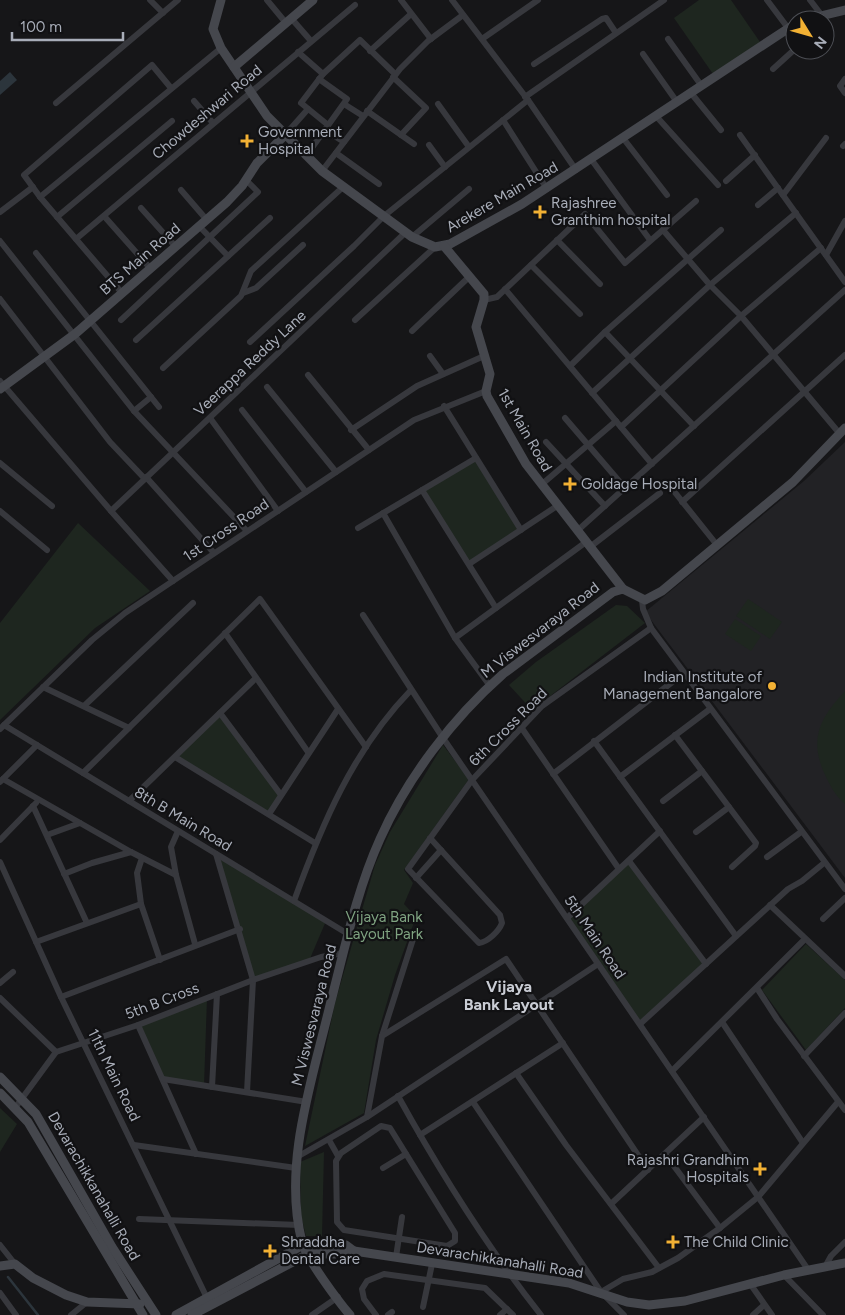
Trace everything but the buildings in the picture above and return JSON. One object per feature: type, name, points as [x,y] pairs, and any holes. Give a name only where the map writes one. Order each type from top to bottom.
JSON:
[{"type":"street","points":[[150,0],[162,13]]},
{"type":"street","points":[[56,103],[178,0]]},
{"type":"street","name":"Arekere Main Road","points":[[221,0],[213,29],[221,48],[249,93],[285,135],[322,171],[409,235],[440,246],[497,218],[547,189],[785,30]]},
{"type":"street","points":[[268,0],[311,41]]},
{"type":"street","points":[[234,67],[313,0]]},
{"type":"street","points":[[401,0],[430,39]]},
{"type":"street","points":[[452,0],[527,99],[576,170]]},
{"type":"street","points":[[482,39],[538,0]]},
{"type":"street","points":[[250,342],[384,216],[527,99],[616,32],[664,0]]},
{"type":"street","points":[[767,0],[785,20]]},
{"type":"street","points":[[810,0],[818,10]]},
{"type":"street","name":"Chowdeshwari Road","points":[[76,239],[356,5]]},
{"type":"street","points":[[370,51],[411,14]]},
{"type":"street","points":[[322,171],[394,76],[430,39],[463,15]]},
{"type":"street","points":[[534,64],[602,18],[606,18],[616,32]]},
{"type":"street","points":[[668,39],[702,86]]},
{"type":"street","points":[[344,142],[301,103],[321,77],[360,40],[426,108],[401,135]]},
{"type":"street","points":[[40,197],[221,48]]},
{"type":"street","points":[[298,52],[321,77],[347,99],[306,156]]},
{"type":"street","points":[[643,54],[677,102]]},
{"type":"street","points":[[773,69],[785,58]]},
{"type":"street","points":[[122,293],[40,197],[24,175],[152,65],[171,88]]},
{"type":"street","points":[[845,79],[840,86],[845,93]]},
{"type":"street","points":[[691,93],[721,130]]},
{"type":"street","points":[[194,101],[213,123]]},
{"type":"street","points":[[344,104],[365,114],[414,144]]},
{"type":"street","points":[[438,104],[469,147]]},
{"type":"street","points":[[285,135],[308,109]]},
{"type":"street","points":[[656,116],[718,185]]},
{"type":"street","points":[[503,120],[547,189]]},
{"type":"street","points":[[57,217],[172,121]]},
{"type":"street","name":"BTS Main Road","points":[[1,385],[74,334],[232,197],[257,164],[285,135]]},
{"type":"street","points":[[740,135],[845,282]]},
{"type":"street","points":[[623,138],[667,195]]},
{"type":"street","points":[[783,195],[826,138]]},
{"type":"street","points":[[429,145],[445,166]]},
{"type":"street","points":[[336,152],[379,184]]},
{"type":"street","points":[[726,180],[755,155]]},
{"type":"street","points":[[591,159],[650,240]]},
{"type":"street","points":[[121,320],[258,192],[246,180]]},
{"type":"street","points":[[0,212],[33,187]]},
{"type":"street","points":[[243,294],[251,270],[343,187]]},
{"type":"street","points":[[758,205],[778,188]]},
{"type":"street","name":"Veerappa Reddy Lane","points":[[111,512],[145,478],[409,235],[469,189]]},
{"type":"street","points":[[181,190],[203,222],[210,237],[228,256]]},
{"type":"street","points":[[355,320],[440,246],[470,276],[484,294],[484,300],[494,299],[585,214],[625,263],[696,201]]},
{"type":"street","points":[[141,208],[176,246]]},
{"type":"street","points":[[592,392],[629,356],[796,213]]},
{"type":"street","points":[[104,216],[150,268]]},
{"type":"street","points":[[136,340],[270,218]]},
{"type":"street","points":[[826,255],[845,221]]},
{"type":"street","points":[[662,230],[710,285],[741,316],[804,391],[842,431],[803,473],[662,592],[642,600],[643,609],[651,628],[845,889]]},
{"type":"street","points":[[570,366],[605,332],[721,230]]},
{"type":"street","points":[[557,240],[600,284]]},
{"type":"street","points":[[0,242],[134,411],[172,454],[247,531]]},
{"type":"street","points":[[163,368],[243,294],[256,288],[303,245]]},
{"type":"street","points":[[621,427],[741,316],[821,248]]},
{"type":"street","points":[[36,253],[159,407]]},
{"type":"street","points":[[531,265],[580,314]]},
{"type":"street","points":[[412,331],[470,276]]},
{"type":"street","points":[[505,290],[652,464]]},
{"type":"street","points":[[577,531],[845,290]]},
{"type":"street","points":[[0,300],[110,442],[214,553]]},
{"type":"street","name":"1st Main Road","points":[[484,300],[476,327],[490,374],[486,391],[519,454],[557,506],[623,589]]},
{"type":"street","points":[[605,332],[694,426]]},
{"type":"street","points":[[682,502],[845,355]]},
{"type":"street","points":[[430,356],[443,374]]},
{"type":"street","points":[[351,430],[417,386],[484,356]]},
{"type":"street","points":[[308,375],[369,450]]},
{"type":"street","points":[[1,385],[111,512],[174,581]]},
{"type":"street","points":[[267,387],[336,472]]},
{"type":"street","name":"1st Cross Road","points":[[2,727],[106,627],[414,420],[444,406],[486,391]]},
{"type":"street","points":[[134,411],[151,397]]},
{"type":"street","points":[[444,406],[521,530]]},
{"type":"street","points":[[242,410],[306,492]]},
{"type":"street","points":[[210,418],[278,510]]},
{"type":"street","points":[[565,418],[625,488]]},
{"type":"street","points":[[542,485],[616,421]]},
{"type":"street","points":[[546,442],[605,506]]},
{"type":"street","points":[[358,528],[476,458]]},
{"type":"street","points":[[0,463],[52,506]]},
{"type":"street","points":[[422,490],[496,608]]},
{"type":"street","points":[[673,490],[717,545]]},
{"type":"street","points":[[455,638],[660,493]]},
{"type":"street","points":[[469,564],[557,506]]},
{"type":"street","points":[[0,511],[47,550]]},
{"type":"street","points":[[383,513],[455,638],[490,686]]},
{"type":"street","name":"M Viswesvaraya Road","points":[[305,1250],[299,1225],[296,1168],[306,1102],[348,934],[380,838],[411,784],[443,738],[490,686],[522,658],[613,592],[623,589],[642,600]]},
{"type":"street","points":[[83,773],[260,599],[366,746]]},
{"type":"street","points":[[84,706],[193,603]]},
{"type":"street","name":"5th Main Road","points":[[362,615],[443,738],[809,1271]]},
{"type":"street","name":"6th Cross Road","points":[[416,878],[408,869],[472,780],[542,706],[651,628]]},
{"type":"street","points":[[225,633],[308,752]]},
{"type":"street","points":[[553,774],[684,673]]},
{"type":"street","points":[[129,801],[256,678]]},
{"type":"street","points":[[43,687],[129,728]]},
{"type":"street","points":[[294,901],[334,802],[366,746],[388,715],[411,690]]},
{"type":"street","points":[[269,814],[338,709]]},
{"type":"street","points":[[620,777],[710,709]]},
{"type":"street","points":[[220,713],[281,795]]},
{"type":"street","name":"8th B Main Road","points":[[2,727],[37,745],[348,934]]},
{"type":"street","points":[[521,728],[619,870]]},
{"type":"street","points":[[675,735],[756,843],[732,867]]},
{"type":"street","points":[[594,741],[736,936]]},
{"type":"street","points":[[37,745],[2,780],[39,799],[130,852],[176,875]]},
{"type":"street","points":[[174,757],[316,843]]},
{"type":"street","points":[[663,801],[702,771]]},
{"type":"street","points":[[0,840],[39,799]]},
{"type":"street","points":[[33,806],[87,924]]},
{"type":"street","points":[[696,832],[729,807]]},
{"type":"street","points":[[47,835],[80,823]]},
{"type":"street","points":[[178,831],[171,847],[176,875],[194,944]]},
{"type":"street","points":[[567,918],[660,831]]},
{"type":"street","points":[[767,857],[801,832]]},
{"type":"street","points":[[430,838],[441,850],[500,915],[501,926],[486,942],[479,943],[416,878],[441,850]]},
{"type":"street","points":[[64,874],[92,863],[130,852]]},
{"type":"street","points":[[216,854],[240,929],[253,980],[247,1092]]},
{"type":"street","points":[[142,858],[137,873],[142,904],[160,960]]},
{"type":"street","points":[[629,861],[706,964]]},
{"type":"street","name":"11th Main Road","points":[[0,862],[61,997],[85,1042],[207,1298]]},
{"type":"street","points":[[640,1024],[770,905],[824,862]]},
{"type":"street","points":[[823,919],[845,898]]},
{"type":"street","points":[[36,942],[142,904]]},
{"type":"street","points":[[770,905],[845,976]]},
{"type":"street","points":[[61,997],[160,960],[194,944],[240,929]]},
{"type":"street","points":[[367,1117],[382,1036],[414,933]]},
{"type":"street","points":[[672,1071],[805,939]]},
{"type":"street","name":"5th B Cross","points":[[56,1052],[138,1024],[321,956],[343,953]]},
{"type":"street","points":[[382,1036],[506,959],[648,1170]]},
{"type":"street","points":[[297,1158],[367,1117],[598,964]]},
{"type":"street","points":[[0,982],[13,972]]},
{"type":"street","points":[[757,988],[804,1056],[845,1110]]},
{"type":"street","points":[[212,1087],[217,994]]},
{"type":"street","points":[[0,998],[56,1052],[16,1108]]},
{"type":"street","points":[[804,1056],[845,1013]]},
{"type":"street","points":[[722,1022],[803,1143]]},
{"type":"street","points":[[138,1024],[196,1154]]},
{"type":"street","points":[[420,1135],[563,1044]]},
{"type":"street","points":[[516,1073],[566,1145],[660,1268]]},
{"type":"street","name":"Devarachikkanahalli Road","points":[[0,1077],[36,1114],[112,1247],[156,1315]]},
{"type":"street","points":[[163,1079],[306,1102]]},
{"type":"street","name":"Devarachikkanahalli Road","points":[[0,1093],[28,1122],[136,1305],[144,1315]]},
{"type":"street","points":[[398,1096],[420,1135],[509,1274],[541,1315]]},
{"type":"street","points":[[473,1102],[600,1292],[624,1315]]},
{"type":"street","points":[[600,1292],[623,1279],[660,1268],[696,1247],[720,1228],[758,1197],[838,1102]]},
{"type":"street","points":[[611,1204],[704,1117]]},
{"type":"street","points":[[381,1126],[390,1128],[406,1154],[456,1237],[446,1246],[442,1247],[344,1230],[336,1222],[336,1161],[338,1156],[381,1126]]},
{"type":"street","points":[[329,1140],[338,1156]]},
{"type":"street","points":[[134,1145],[296,1168]]},
{"type":"street","points":[[383,1168],[406,1154]]},
{"type":"street","points":[[665,1154],[720,1228]]},
{"type":"street","points":[[396,1257],[402,1218]]},
{"type":"street","points":[[139,1219],[299,1225]]},
{"type":"street","points":[[825,1268],[831,1256],[845,1242]]},
{"type":"street","points":[[0,1245],[15,1264],[49,1287],[87,1302],[136,1305],[148,1302]]},
{"type":"street","points":[[176,1315],[305,1250],[350,1315]]},
{"type":"street","name":"Devarachikkanahalli Road","points":[[192,1315],[305,1250],[345,1254],[354,1251],[569,1283],[627,1302],[649,1305],[685,1301],[784,1275],[845,1263]]},
{"type":"street","points":[[0,1266],[15,1264]]},
{"type":"street","points":[[423,1307],[432,1264]]},
{"type":"street","points":[[376,1315],[364,1299],[362,1289],[367,1281],[374,1276],[384,1274],[485,1288],[513,1315]]},
{"type":"street","points":[[784,1275],[824,1315]]},
{"type":"street","points":[[751,1285],[772,1315]]},
{"type":"street","points":[[0,1293],[16,1315]]},
{"type":"street","points":[[312,1315],[338,1297]]},
{"type":"street","points":[[71,1315],[87,1302]]},
{"type":"street","points":[[754,1315],[764,1305]]},
{"type":"street","points":[[500,1315],[507,1309]]},
{"type":"shaded area","points":[[10,72],[17,80],[0,95],[0,81]]},
{"type":"shaded area","name":"Indian Institute of Management Bangalore","points":[[845,442],[845,878],[645,612],[804,481]]},
{"type":"green space","points":[[699,0],[731,0],[760,42],[713,74],[674,18]]},
{"type":"green space","points":[[476,458],[521,530],[469,564],[422,490]]},
{"type":"green space","points":[[78,523],[150,591],[95,628],[0,720],[0,623]]},
{"type":"green space","points":[[748,599],[782,622],[770,639],[736,616]]},
{"type":"green space","points":[[616,605],[627,606],[645,623],[532,710],[509,685],[536,662]]},
{"type":"green space","points":[[735,619],[761,636],[751,651],[725,634]]},
{"type":"green space","points":[[845,691],[845,804],[834,792],[827,779],[821,765],[817,742],[822,722]]},
{"type":"green space","points":[[220,713],[281,795],[269,814],[175,757]]},
{"type":"green space","name":"Vijaya Bank Layout Park","points":[[443,745],[469,779],[404,870],[413,883],[404,904],[416,917],[395,975],[376,1040],[364,1113],[305,1146],[335,1003],[375,865],[390,832]]},
{"type":"green space","points":[[216,854],[326,921],[309,961],[253,980]]},
{"type":"green space","points":[[629,861],[706,964],[640,1024],[567,918]]},
{"type":"green space","points":[[806,944],[845,980],[845,1008],[806,1050],[762,990]]},
{"type":"green space","points":[[207,998],[204,1086],[163,1079],[138,1025]]},
{"type":"green space","points":[[0,1108],[17,1124],[0,1152]]},
{"type":"green space","points":[[324,1152],[322,1236],[306,1236],[301,1216],[300,1162]]},
{"type":"waterway","points":[[8,1277],[38,1315]]},
{"type":"place","name":"Government Hospital","points":[[247,141]]},
{"type":"place","name":"Rajashree Granthim hospital","points":[[540,212]]},
{"type":"place","name":"Goldage Hospital","points":[[570,484]]},
{"type":"place","name":"Indian Institute of Management Bangalore","points":[[772,686]]},
{"type":"place","name":"Rajashri Grandhim Hospitals","points":[[760,1169]]},
{"type":"place","name":"The Child Clinic","points":[[673,1242]]},
{"type":"place","name":"Shraddha Dental Care","points":[[270,1251]]},
{"type":"district","name":"Vijaya Bank Layout","points":[[509,995]]}]
